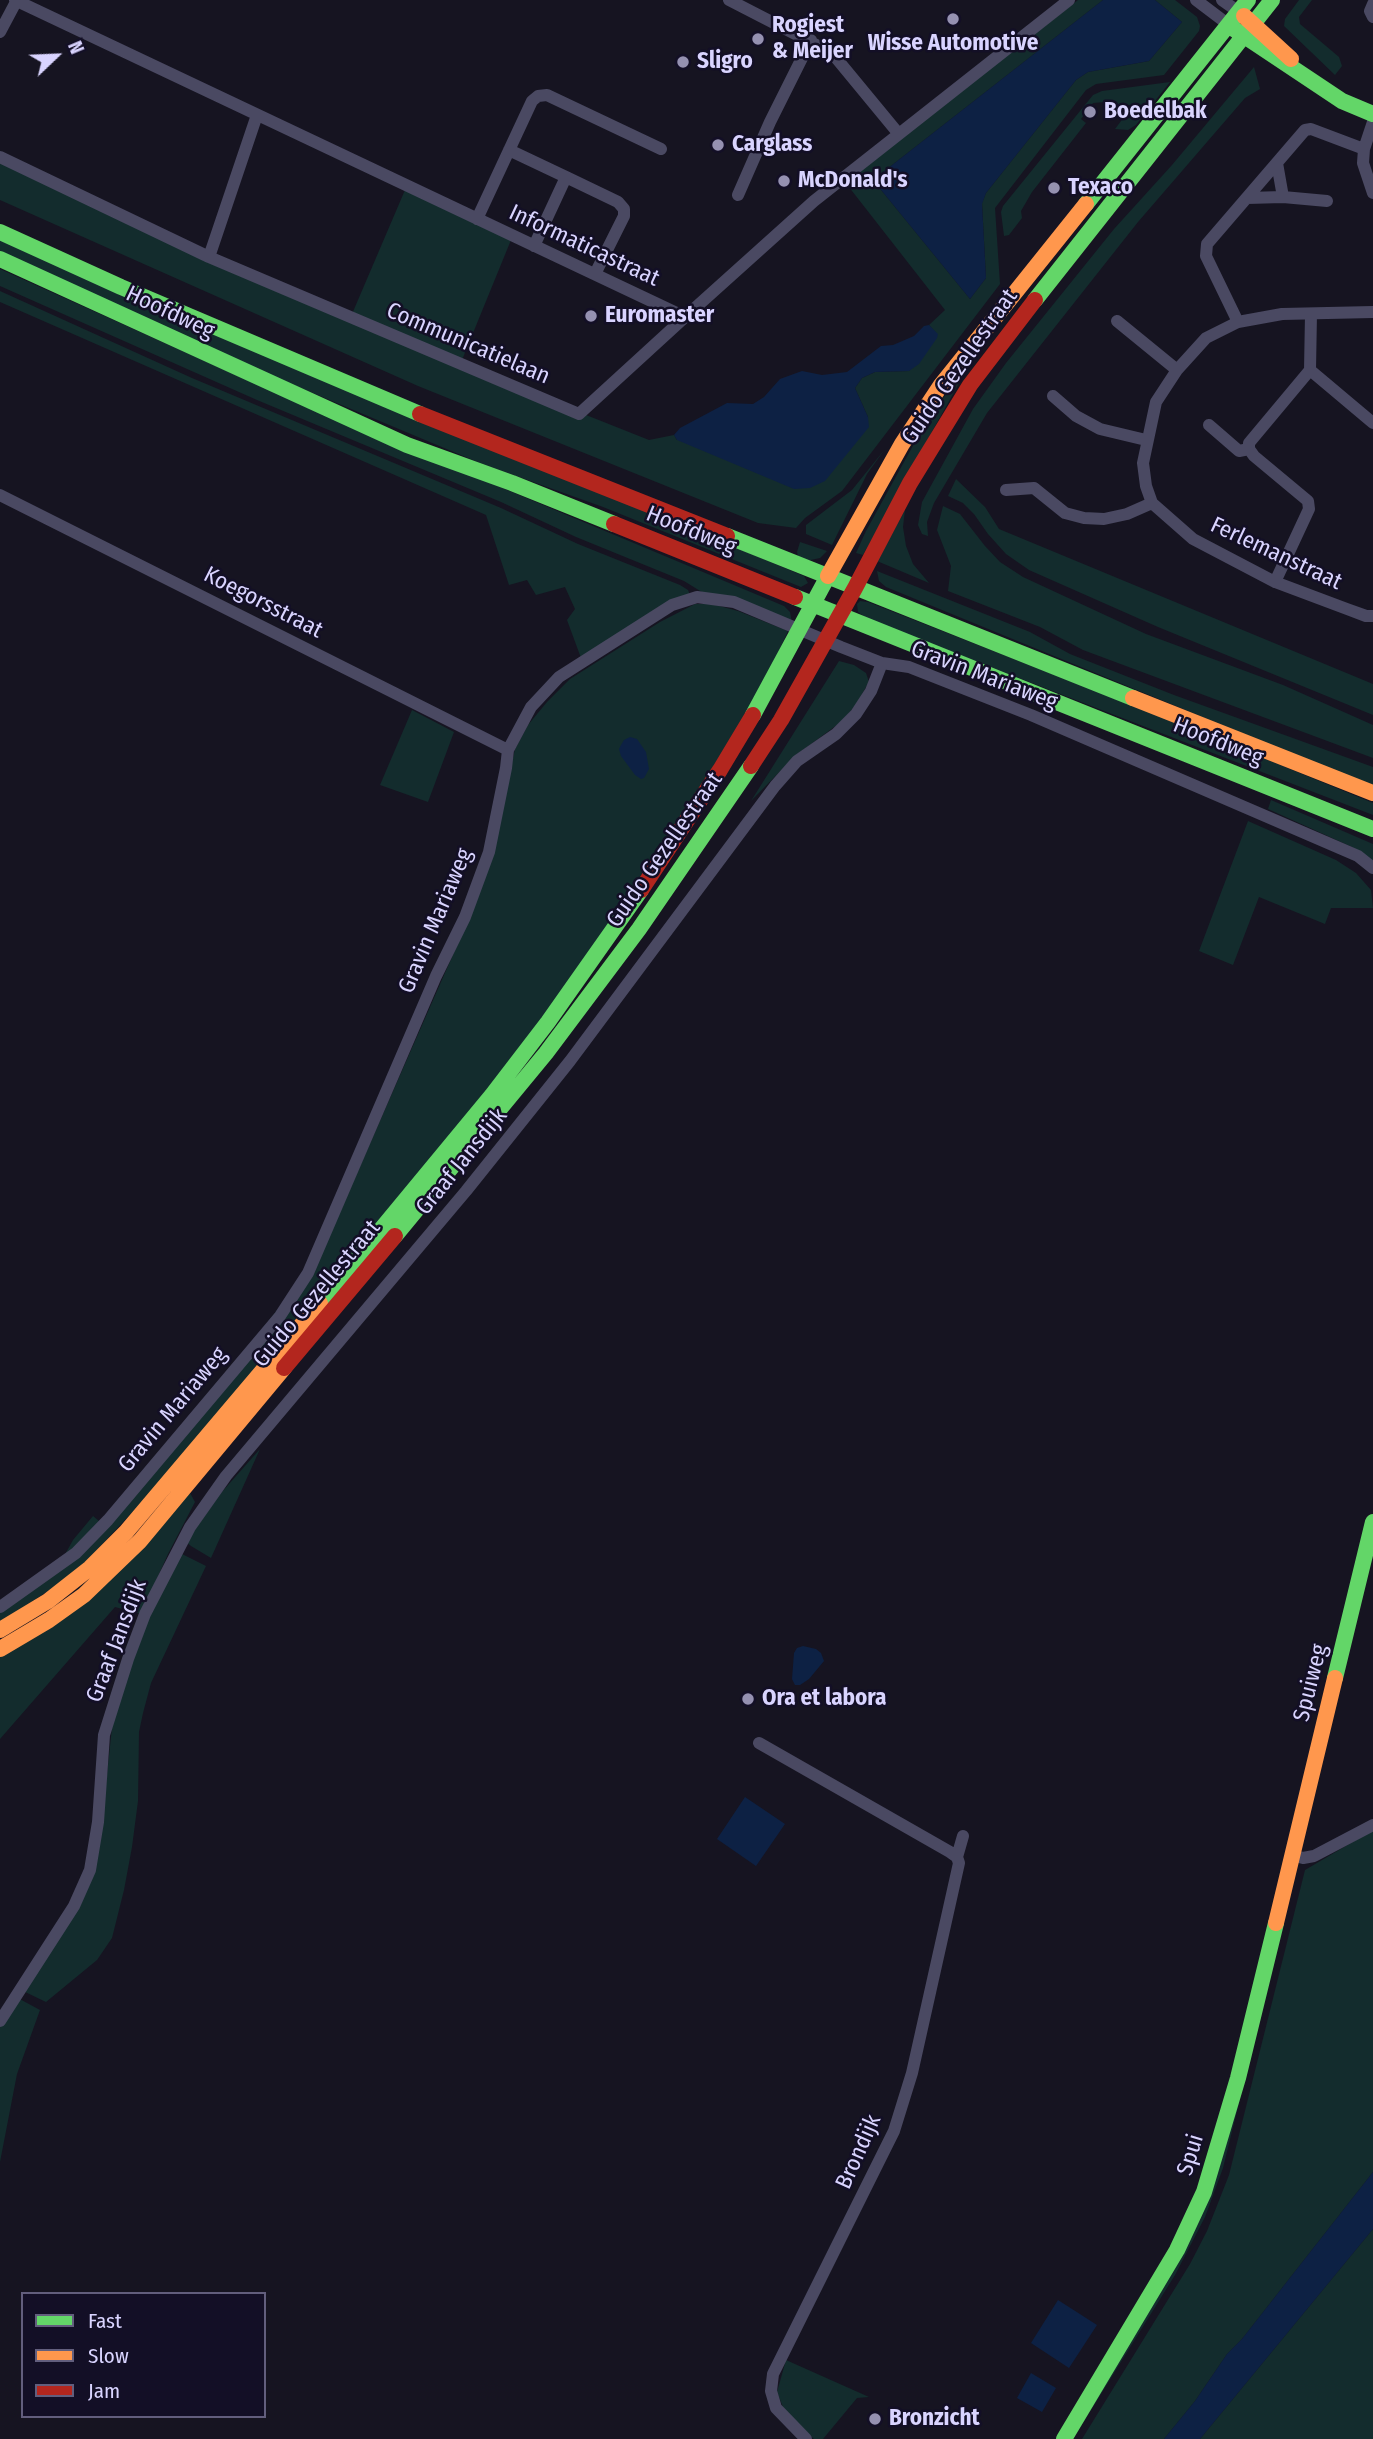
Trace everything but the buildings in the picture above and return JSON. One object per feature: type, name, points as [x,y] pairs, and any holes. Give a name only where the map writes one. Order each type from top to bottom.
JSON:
[{"type":"main road","name":"Guido Gezellestraat","points":[[0,1649],[50,1620],[84,1595],[140,1541],[545,1053],[639,929],[781,720],[921,464],[970,385],[1006,335],[1272,0]]},
{"type":"main road","points":[[1238,12],[1248,30],[1318,86],[1342,101],[1373,114]]},
{"type":"main road","name":"Guido Gezellestraat","points":[[0,1630],[48,1601],[90,1568],[126,1532],[492,1095],[548,1022],[620,922],[720,770],[758,707],[902,443],[941,385],[1238,12]]},
{"type":"main road","name":"Hoofdweg","points":[[0,232],[364,392],[1373,793]]},
{"type":"main road","name":"Hoofdweg","points":[[0,259],[407,445],[512,484],[1373,829]]},
{"type":"main road","name":"Spuiweg","points":[[1291,1855],[1373,1522]]},
{"type":"main road","name":"Spui","points":[[1064,2439],[1177,2250],[1204,2192],[1238,2078],[1291,1855]]},
{"type":"street","points":[[0,32],[16,0]]},
{"type":"street","name":"Informaticastraat","points":[[16,0],[685,317]]},
{"type":"street","points":[[729,0],[832,53],[898,133]]},
{"type":"street","points":[[685,317],[814,201],[1069,0]]},
{"type":"street","points":[[1196,0],[1238,12]]},
{"type":"street","points":[[1222,0],[1238,12]]},
{"type":"street","points":[[1373,4],[1370,11],[1373,17]]},
{"type":"street","points":[[737,195],[811,40]]},
{"type":"street","points":[[477,219],[532,102],[542,95],[661,149]]},
{"type":"street","points":[[209,257],[257,116]]},
{"type":"street","points":[[1373,122],[1364,149],[1363,163],[1373,193]]},
{"type":"street","points":[[1238,322],[1206,256],[1207,244],[1305,130],[1311,129],[1364,149]]},
{"type":"street","points":[[509,150],[618,202],[624,209],[624,216],[595,274]]},
{"type":"street","name":"Communicatielaan","points":[[0,157],[209,257],[579,414],[685,317]]},
{"type":"street","points":[[1277,163],[1283,197]]},
{"type":"street","points":[[534,246],[566,177]]},
{"type":"street","points":[[1247,198],[1283,197],[1326,201]]},
{"type":"street","points":[[1006,490],[1034,488],[1065,513],[1084,518],[1104,519],[1127,514],[1152,503],[1146,486],[1143,463],[1156,401],[1177,370],[1206,338],[1238,322],[1282,314],[1373,312]]},
{"type":"street","points":[[1275,582],[1309,509],[1308,501],[1254,456],[1249,449],[1249,443],[1310,370],[1311,314]]},
{"type":"street","points":[[1117,321],[1177,370]]},
{"type":"street","points":[[1310,370],[1373,423]]},
{"type":"street","points":[[1053,396],[1076,416],[1100,429],[1146,440]]},
{"type":"street","points":[[1209,425],[1239,451],[1249,449]]},
{"type":"street","name":"Koegorsstraat","points":[[0,495],[508,750]]},
{"type":"street","name":"Ferlemanstraat","points":[[1152,503],[1192,539],[1275,582],[1366,616],[1373,616]]},
{"type":"street","name":"Gravin Mariaweg","points":[[0,1607],[76,1553],[108,1520],[280,1316],[308,1273],[436,976],[465,917],[489,852],[508,750],[531,707],[559,677],[672,605],[697,597],[734,602],[882,663],[909,667],[1031,715],[1358,856],[1373,868]]},
{"type":"street","name":"Graaf Jansdijk","points":[[0,2021],[75,1906],[90,1870],[98,1822],[104,1735],[145,1614],[190,1527],[226,1476],[466,1191],[570,1061],[775,786],[797,761],[836,734],[856,714],[871,691],[882,663]]},
{"type":"street","points":[[759,1743],[957,1857]]},
{"type":"street","points":[[1291,1855],[1303,1858],[1314,1856],[1373,1825]]},
{"type":"street","name":"Brondijk","points":[[806,2439],[776,2408],[771,2391],[773,2374],[894,2131],[928,2009],[963,1836]]},
{"type":"green space","points":[[1078,0],[1103,0],[873,180],[970,299],[986,278],[982,203],[986,193],[1076,80],[1088,72],[1149,61],[1182,22],[1155,0],[1175,0],[1197,17],[1199,31],[1164,75],[1096,84],[1086,90],[995,208],[1000,284],[842,491],[805,518],[796,528],[758,523],[418,386],[0,200],[0,159],[390,337],[649,440],[674,435],[677,440],[868,417],[855,388],[862,378],[875,372],[909,371],[937,334],[929,325],[945,310],[845,182]]},
{"type":"green space","points":[[1299,0],[1312,0],[1299,17],[1300,24],[1339,57],[1342,66],[1335,75],[1284,26],[1285,19]]},
{"type":"green space","points":[[1254,67],[1260,89],[1245,98],[1138,222],[987,413],[934,503],[927,522],[928,536],[922,534],[918,525],[922,502],[973,409],[1006,363],[1114,229]]},
{"type":"green space","points":[[1170,82],[1136,125],[1128,130],[1115,129],[1124,117],[1105,102],[1093,103],[1081,119],[1086,123],[1032,192],[1021,211],[1022,218],[1009,235],[1004,236],[1001,212],[1003,206],[1093,95],[1102,91]]},
{"type":"green space","points":[[405,190],[511,240],[462,360],[352,314]]},
{"type":"green space","points":[[0,240],[804,576],[808,583],[801,587],[603,507],[480,463],[246,365],[0,254]]},
{"type":"green space","points":[[0,269],[276,393],[784,606],[790,612],[792,623],[705,594],[684,581],[257,400],[0,286]]},
{"type":"green space","points":[[0,291],[192,378],[680,585],[688,590],[690,595],[581,658],[567,620],[575,609],[565,587],[536,595],[527,580],[509,585],[486,515],[0,302]]},
{"type":"green space","points":[[967,369],[863,555],[856,553],[915,442],[943,398]]},
{"type":"green space","points":[[885,449],[867,474],[832,545],[806,534],[806,525],[852,490]]},
{"type":"green space","points":[[956,479],[985,507],[999,529],[1373,684],[1373,715],[1158,627],[1029,570],[1006,554],[963,503],[948,496]]},
{"type":"green space","points":[[943,506],[960,514],[1000,562],[1023,577],[1146,634],[1283,685],[1373,725],[1373,758],[1083,650],[1040,627],[948,591],[951,566],[937,530]]},
{"type":"green space","points":[[905,510],[903,527],[906,546],[913,564],[929,583],[877,561]]},
{"type":"green space","points":[[800,542],[827,551],[820,558],[806,561],[798,556]]},
{"type":"green space","points":[[877,571],[1030,632],[1070,654],[1373,767],[1373,787],[886,587],[879,581]]},
{"type":"green space","points":[[860,601],[1180,724],[1373,803],[1373,815],[869,620],[858,612],[857,604]]},
{"type":"green space","points":[[695,604],[712,604],[738,611],[788,631],[755,703],[570,983],[444,1144],[171,1471],[76,1572],[0,1623],[0,1603],[63,1558],[73,1540],[93,1516],[105,1526],[321,1255],[477,900],[515,749],[528,725],[570,679],[660,622]]},
{"type":"green space","points":[[839,661],[854,665],[866,673],[869,682],[855,706],[841,722],[796,755],[751,801]]},
{"type":"green space","points":[[412,710],[454,732],[428,802],[380,785]]},
{"type":"green space","points":[[1271,800],[1373,844],[1373,862],[1352,847],[1268,809]]},
{"type":"green space","points":[[1248,821],[1336,860],[1356,873],[1371,890],[1373,908],[1331,908],[1325,924],[1259,897],[1233,965],[1199,951]]},
{"type":"green space","points":[[260,1449],[211,1558],[186,1542],[221,1493]]},
{"type":"green space","points":[[190,1493],[195,1502],[141,1614],[115,1607],[0,1739],[0,1656]]},
{"type":"green space","points":[[182,1554],[206,1566],[151,1683],[143,1713],[139,1732],[138,1801],[132,1847],[112,1938],[97,1960],[46,2002],[21,1990],[78,1906],[106,1784],[113,1718],[135,1648],[173,1564]]},
{"type":"green space","points":[[1373,1830],[1373,2172],[1242,2339],[1227,2354],[1195,2401],[1164,2439],[1082,2439],[1190,2264],[1207,2231],[1229,2175],[1305,1870]]},
{"type":"green space","points":[[16,1997],[40,2010],[17,2074],[0,2162],[0,2027]]},
{"type":"green space","points":[[1253,2046],[1223,2168],[1205,2217],[1175,2275],[1073,2439],[1172,2270]]},
{"type":"green space","points":[[1373,2229],[1373,2439],[1200,2439]]},
{"type":"green space","points":[[786,2360],[869,2397],[857,2398],[823,2439],[814,2439],[796,2424],[783,2407],[777,2392]]},
{"type":"water","points":[[1103,0],[1155,0],[1182,22],[1149,61],[1088,72],[1076,80],[986,193],[982,204],[986,278],[970,299],[873,180]]},
{"type":"water","points":[[929,325],[938,334],[937,338],[919,364],[909,371],[875,372],[862,378],[855,388],[868,417],[869,427],[825,481],[810,488],[794,489],[677,440],[674,435],[680,428],[727,403],[753,404],[764,397],[780,379],[802,371],[822,375],[847,372],[881,346],[893,345],[914,336],[924,326]]},
{"type":"water","points":[[630,737],[637,739],[646,752],[649,769],[641,779],[621,756],[619,749],[624,740]]},
{"type":"water","points":[[803,1646],[816,1649],[824,1661],[809,1679],[795,1685],[792,1679],[794,1653],[797,1648]]},
{"type":"water","points":[[745,1797],[785,1824],[756,1866],[717,1839]]},
{"type":"water","points":[[1373,2172],[1373,2229],[1200,2439],[1164,2439],[1195,2401],[1227,2354],[1242,2339]]},
{"type":"water","points":[[1058,2300],[1097,2325],[1069,2368],[1031,2343]]},
{"type":"water","points":[[1031,2373],[1056,2388],[1042,2412],[1017,2398]]},
{"type":"traffic: fast","points":[[1086,204],[1248,0]]},
{"type":"traffic: fast","points":[[1035,300],[1272,0]]},
{"type":"traffic: fast","points":[[1234,29],[1342,101],[1373,114]]},
{"type":"traffic: fast","points":[[0,232],[121,287],[420,414]]},
{"type":"traffic: fast","points":[[0,259],[407,445],[614,524]]},
{"type":"traffic: fast","points":[[727,536],[1133,698]]},
{"type":"traffic: fast","points":[[753,715],[828,576]]},
{"type":"traffic: fast","points":[[795,597],[1373,829]]},
{"type":"traffic: fast","points":[[395,1236],[546,1053],[639,929],[751,766]]},
{"type":"traffic: fast","points":[[320,1303],[492,1095],[548,1022],[641,890]]},
{"type":"traffic: fast","points":[[1335,1678],[1373,1522]]},
{"type":"traffic: fast","points":[[1064,2439],[1177,2250],[1204,2192],[1238,2078],[1276,1923]]},
{"type":"traffic: slow","points":[[1244,16],[1291,59]]},
{"type":"traffic: slow","points":[[828,576],[902,444],[941,385],[1086,204]]},
{"type":"traffic: slow","points":[[1133,698],[1373,793]]},
{"type":"traffic: slow","points":[[0,1630],[48,1601],[90,1568],[126,1532],[320,1303]]},
{"type":"traffic: slow","points":[[0,1649],[49,1620],[84,1595],[140,1541],[284,1368]]},
{"type":"traffic: slow","points":[[1276,1923],[1335,1678]]},
{"type":"traffic: jam","points":[[855,588],[910,483],[970,385],[1035,300]]},
{"type":"traffic: jam","points":[[420,414],[727,536]]},
{"type":"traffic: jam","points":[[614,524],[795,597]]},
{"type":"traffic: jam","points":[[751,766],[781,720],[855,588]]},
{"type":"traffic: jam","points":[[641,890],[753,715]]},
{"type":"traffic: jam","points":[[284,1368],[395,1236]]},
{"type":"place","name":"Wisse Automotive","points":[[953,19]]},
{"type":"place","name":"Rogiest & Meijer","points":[[758,39]]},
{"type":"place","name":"Sligro","points":[[683,62]]},
{"type":"place","name":"Boedelbak","points":[[1090,112]]},
{"type":"place","name":"Carglass","points":[[718,145]]},
{"type":"place","name":"McDonald's","points":[[784,181]]},
{"type":"place","name":"Texaco","points":[[1054,188]]},
{"type":"place","name":"Euromaster","points":[[591,316]]},
{"type":"place","name":"Ora et labora","points":[[748,1699]]},
{"type":"place","name":"Bronzicht","points":[[875,2419]]}]
